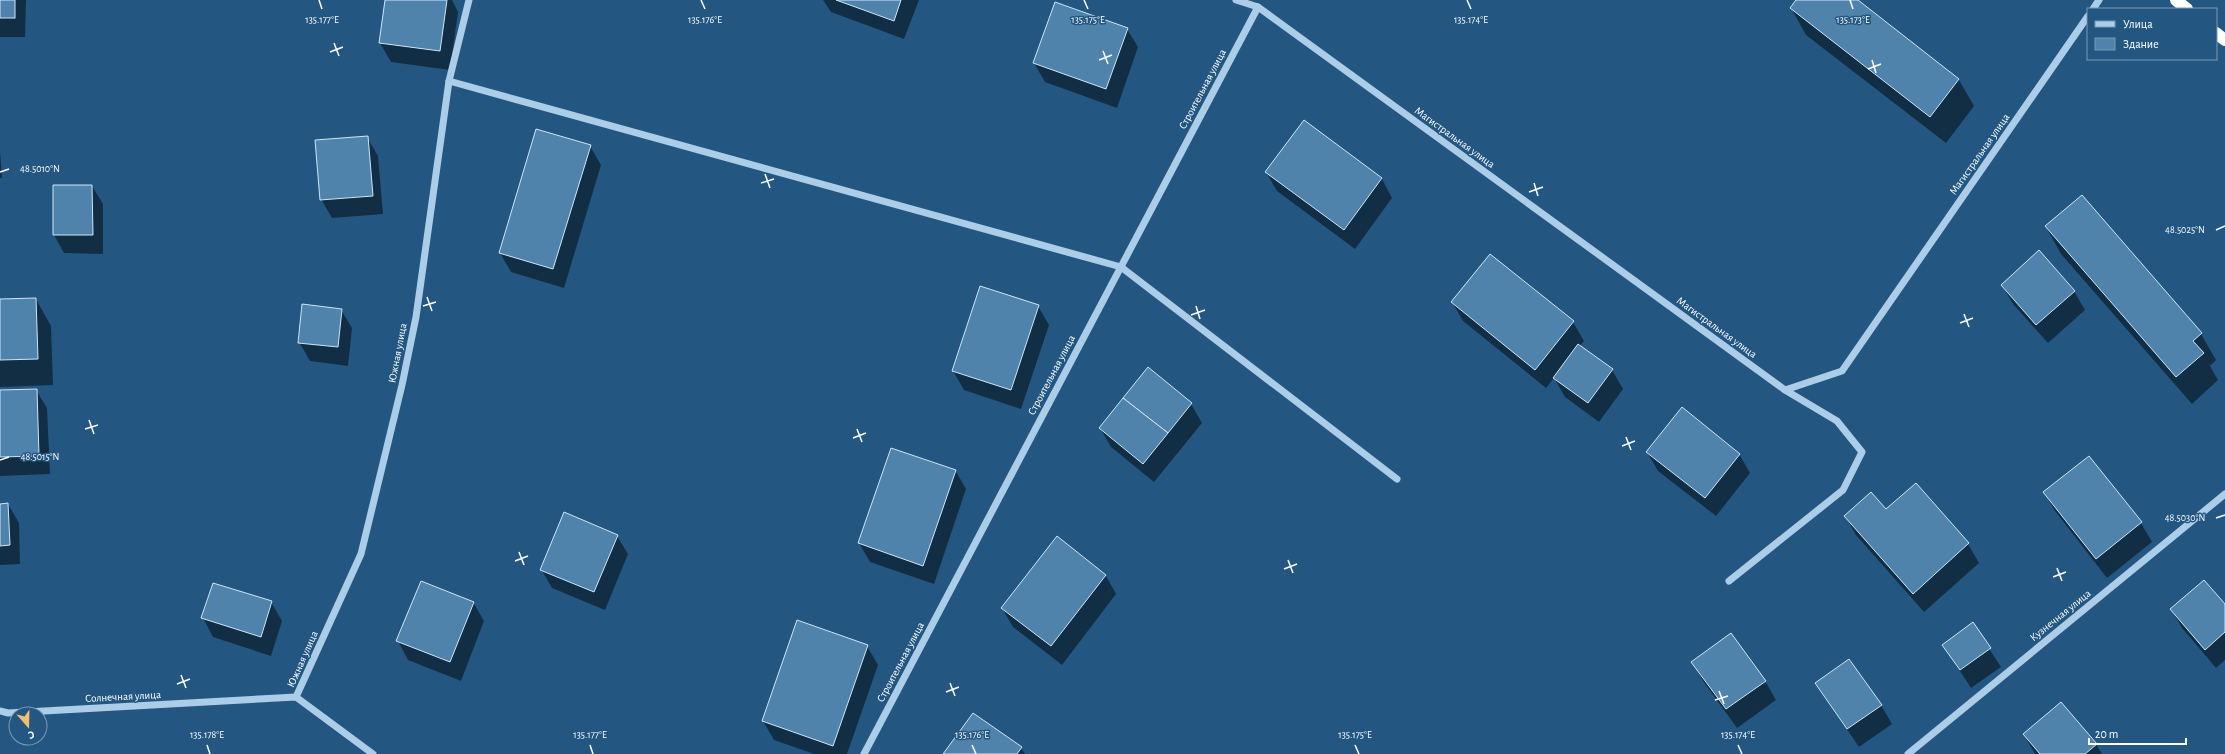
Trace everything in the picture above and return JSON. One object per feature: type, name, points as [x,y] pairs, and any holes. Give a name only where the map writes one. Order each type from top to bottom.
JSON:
[{"type":"highway","points":[[2176,0],[2186,8]]},
{"type":"highway","points":[[2217,34],[2225,40]]},
{"type":"street","name":"Южная улица","points":[[296,697],[361,554],[402,385],[416,317],[449,81],[469,0]]},
{"type":"street","name":"Магистральная улица","points":[[1236,0],[1258,7],[1785,390],[1842,371],[2087,17]]},
{"type":"street","name":"Строительная улица","points":[[864,754],[1258,7]]},
{"type":"street","points":[[449,81],[1121,267],[1397,480]]},
{"type":"street","points":[[1729,581],[1843,490],[1862,452],[1837,421],[1785,390]]},
{"type":"street","name":"Кузнечная улица","points":[[1908,754],[2225,494]]},
{"type":"street","points":[[296,697],[373,754]]},
{"type":"street","name":"Солнечная улица","points":[[0,711],[8,713],[296,697]]},
{"type":"building","points":[[0,0],[15,0],[15,18],[0,18]]},
{"type":"building","points":[[385,0],[447,0],[440,51],[379,43]]},
{"type":"building","points":[[836,0],[901,0],[894,21]]},
{"type":"building","points":[[1796,0],[1858,0],[1959,79],[1930,117],[1790,8]]},
{"type":"building","points":[[1055,2],[1128,28],[1106,89],[1033,63]]},
{"type":"building","points":[[1304,120],[1382,178],[1344,230],[1265,172]]},
{"type":"building","points":[[536,129],[591,145],[553,269],[499,253]]},
{"type":"building","points":[[368,136],[373,196],[320,200],[315,140]]},
{"type":"building","points":[[53,185],[92,185],[93,235],[53,235]]},
{"type":"building","points":[[2082,195],[2202,333],[2193,341],[2204,353],[2176,377],[2045,226]]},
{"type":"building","points":[[2039,250],[2075,291],[2036,325],[2001,285]]},
{"type":"building","points":[[1490,254],[1574,321],[1535,370],[1451,302]]},
{"type":"building","points":[[980,286],[1039,305],[1011,390],[952,371]]},
{"type":"building","points":[[36,298],[38,359],[0,360],[0,299]]},
{"type":"building","points":[[302,304],[342,309],[338,347],[298,343]]},
{"type":"building","points":[[1578,344],[1613,369],[1588,403],[1553,378]]},
{"type":"building","points":[[1148,367],[1192,403],[1168,433],[1123,398]]},
{"type":"building","points":[[37,389],[39,456],[0,457],[0,390]]},
{"type":"building","points":[[1123,398],[1168,433],[1143,464],[1099,428]]},
{"type":"building","points":[[1682,407],[1740,454],[1705,498],[1646,452]]},
{"type":"building","points":[[891,448],[956,470],[923,566],[858,543]]},
{"type":"building","points":[[2089,456],[2142,522],[2096,559],[2043,492]]},
{"type":"building","points":[[1916,483],[1969,543],[1913,594],[1844,516],[1871,492],[1886,509]]},
{"type":"building","points":[[8,503],[10,545],[0,546],[0,504]]},
{"type":"building","points":[[564,512],[618,535],[594,592],[540,570]]},
{"type":"building","points":[[1057,536],[1106,575],[1051,646],[1001,608]]},
{"type":"building","points":[[2204,580],[2225,604],[2225,632],[2205,650],[2170,609]]},
{"type":"building","points":[[421,581],[474,602],[450,662],[396,641]]},
{"type":"building","points":[[213,583],[272,601],[261,637],[201,618]]},
{"type":"building","points":[[797,620],[868,645],[833,746],[762,721]]},
{"type":"building","points":[[1973,622],[1991,648],[1960,670],[1942,645]]},
{"type":"building","points":[[1731,633],[1766,681],[1726,709],[1691,662]]},
{"type":"building","points":[[1849,659],[1882,705],[1847,729],[1815,683]]},
{"type":"building","points":[[2061,702],[2097,744],[2085,754],[2040,754],[2023,734]]},
{"type":"building","points":[[973,713],[1022,747],[1017,754],[943,754]]}]
